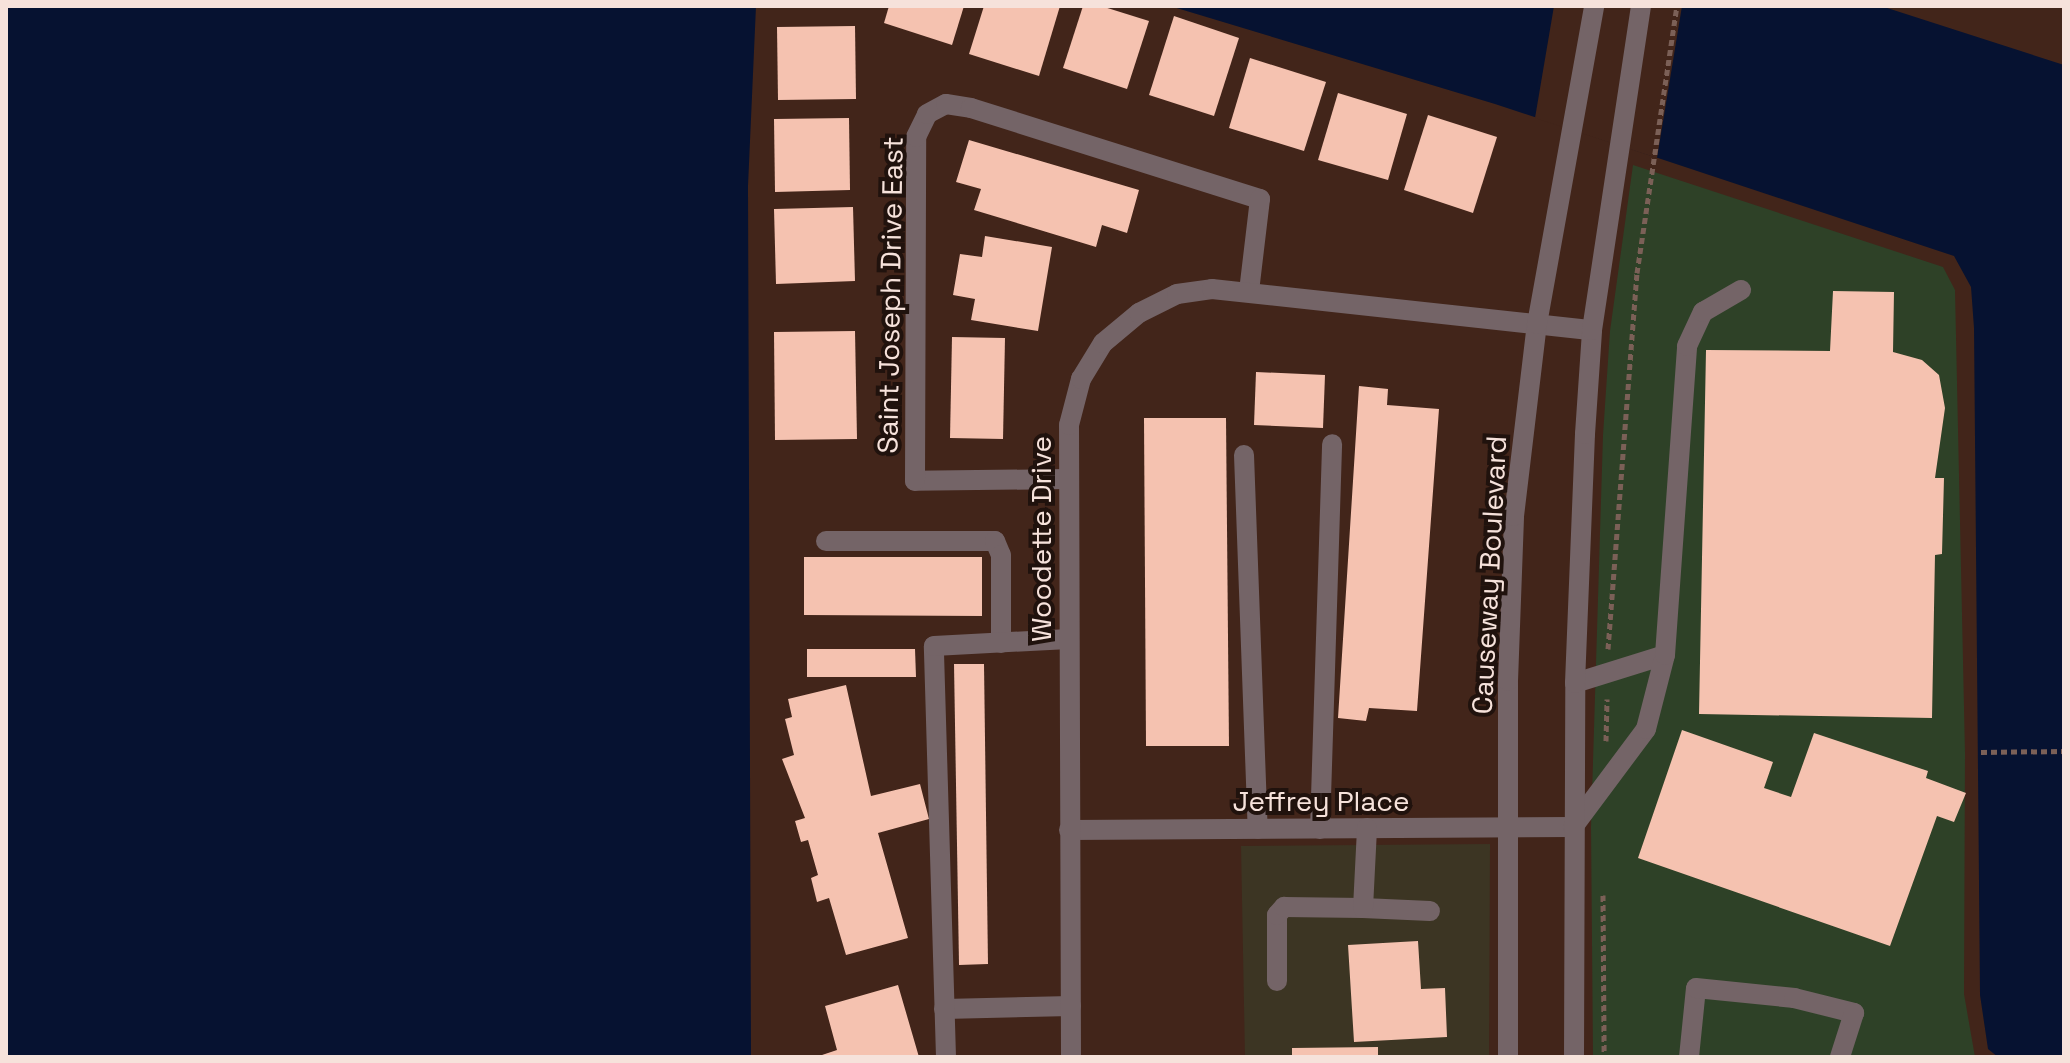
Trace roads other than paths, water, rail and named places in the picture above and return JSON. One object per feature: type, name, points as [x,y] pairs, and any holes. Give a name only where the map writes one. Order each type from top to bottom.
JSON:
[{"type":"street","name":"Causeway Boulevard","points":[[1508,1057],[1508,827],[1514,516],[1537,324],[1594,6]]},
{"type":"street","points":[[1574,1057],[1575,683],[1592,330],[1615,156],[1641,6]]},
{"type":"street","name":"Saint Joseph Drive East","points":[[1068,479],[915,481],[916,137],[927,114],[946,104],[971,108],[1260,199],[1249,291]]},
{"type":"street","points":[[1573,827],[1646,729],[1665,655],[1687,346],[1703,312],[1741,290]]},
{"type":"street","name":"Woodette Drive","points":[[1071,1057],[1068,479],[1072,414],[1081,379],[1103,343],[1139,313],[1177,294],[1249,291],[1592,330]]},
{"type":"street","points":[[1320,829],[1332,444]]},
{"type":"street","points":[[1244,455],[1258,829]]},
{"type":"street","points":[[826,541],[995,541],[1001,555],[1001,643]]},
{"type":"street","points":[[946,1057],[934,646],[1069,639]]},
{"type":"street","points":[[1575,683],[1665,655]]},
{"type":"street","name":"Jeffrey Place","points":[[1069,830],[1573,827]]},
{"type":"street","points":[[1363,908],[1367,828]]},
{"type":"street","points":[[1277,981],[1277,915],[1284,907],[1430,911]]},
{"type":"street","points":[[1689,1057],[1696,988],[1794,998],[1854,1013],[1840,1057]]},
{"type":"street","points":[[944,1009],[1071,1006]]},
{"type":"water","points":[[6,6],[756,6],[748,186],[751,1057],[6,1057]]},
{"type":"water","points":[[1170,6],[1881,6],[2064,65],[2064,1057],[1998,1057],[1988,1049],[1980,995],[1974,328],[1971,287],[1954,256],[1495,104]]}]
